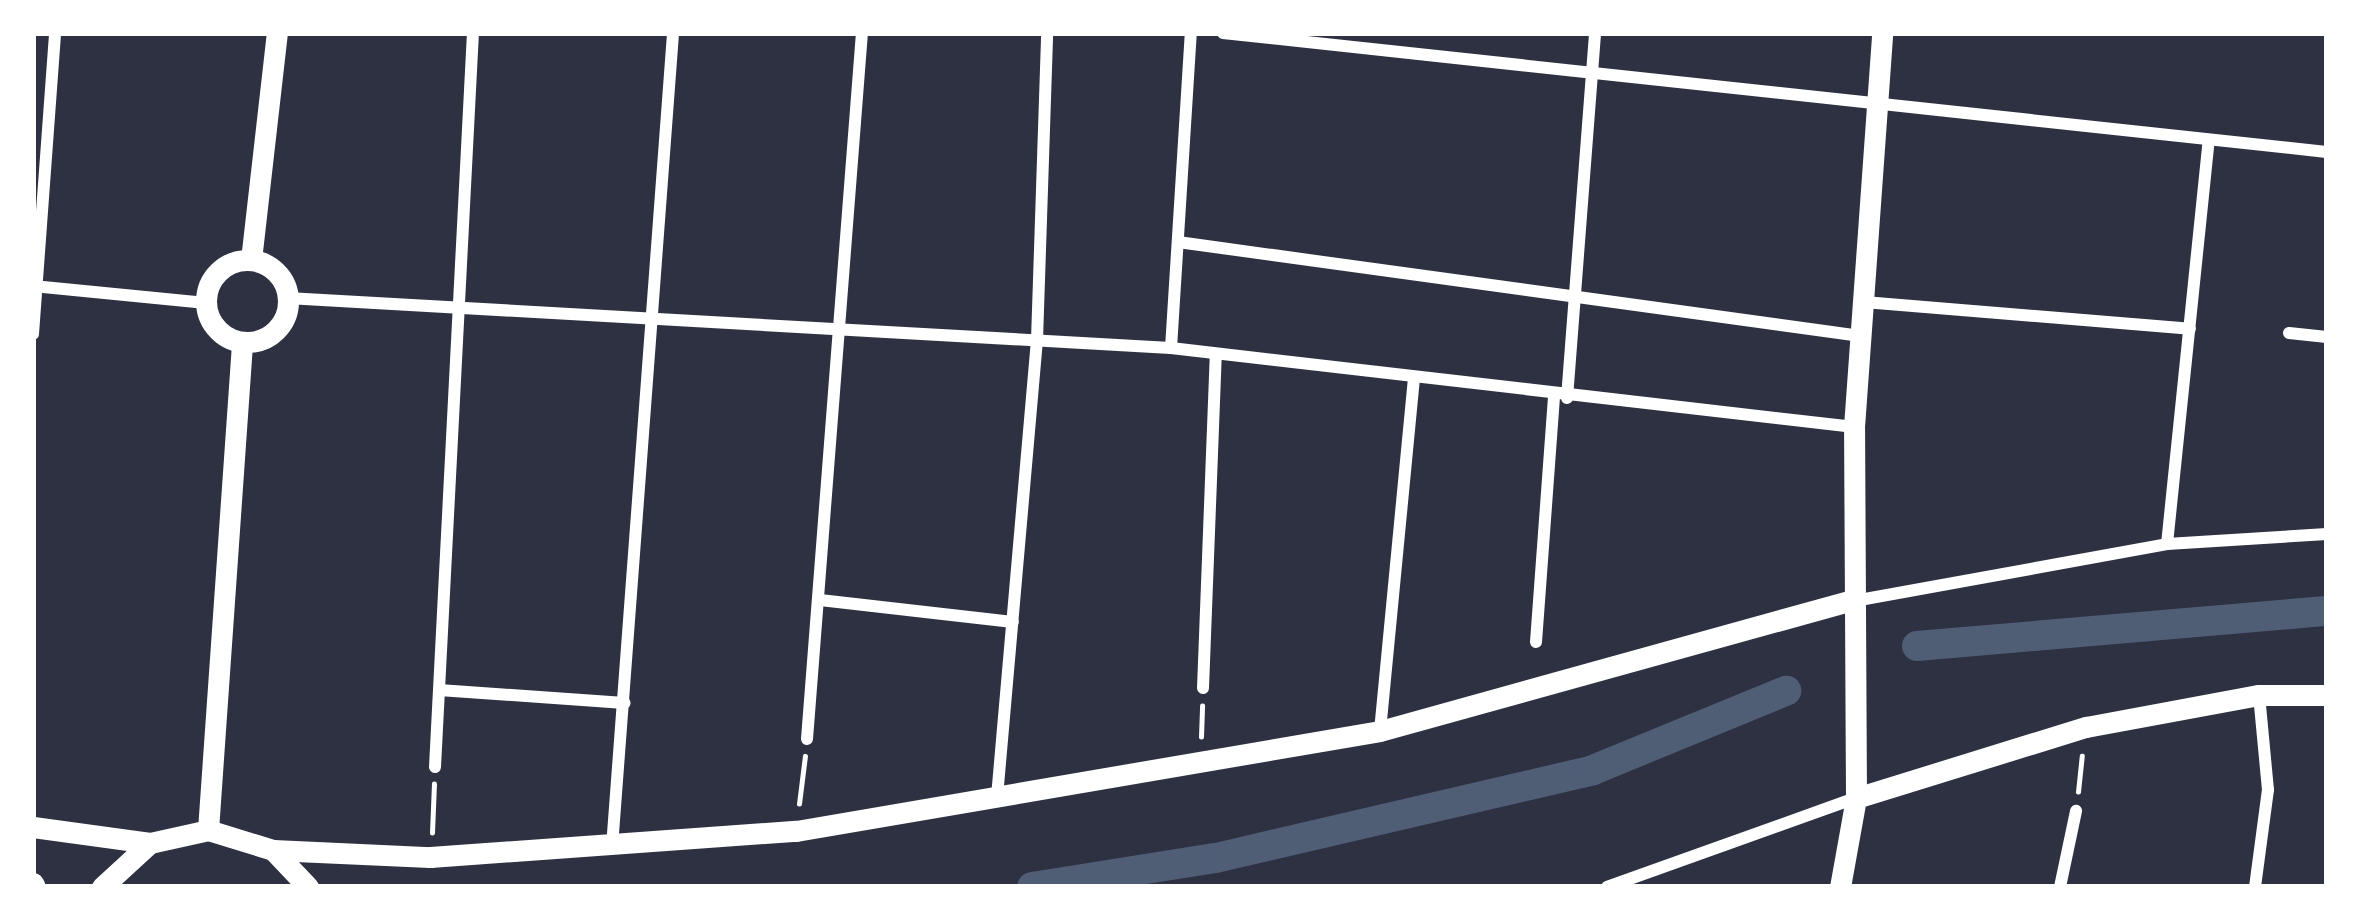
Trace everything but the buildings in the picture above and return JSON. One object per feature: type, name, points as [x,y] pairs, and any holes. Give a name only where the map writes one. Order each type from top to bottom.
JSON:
[{"type":"main road","points":[[251,260],[277,33]]},
{"type":"main road","points":[[1840,887],[1856,799],[1850,601],[1855,427],[1882,33]]},
{"type":"main road","points":[[251,260],[272,268],[287,298],[269,335],[242,342],[221,333],[206,303],[214,277],[251,260]]},
{"type":"main road","points":[[208,830],[242,342]]},
{"type":"main road","points":[[33,827],[150,843],[208,830],[272,850],[430,857],[612,848],[796,831],[1380,730],[1850,601]]},
{"type":"main road","points":[[1856,799],[2086,727],[2260,694],[2327,695]]},
{"type":"main road","points":[[103,887],[150,843]]},
{"type":"main road","points":[[272,850],[308,887]]},
{"type":"street","points":[[33,334],[55,33]]},
{"type":"street","points":[[435,766],[473,33]]},
{"type":"street","points":[[612,848],[673,33]]},
{"type":"street","points":[[807,739],[862,33]]},
{"type":"street","points":[[998,797],[1037,340],[1047,33]]},
{"type":"street","points":[[1171,348],[1191,33]]},
{"type":"street","points":[[1223,33],[1592,69],[1877,105],[2327,152]]},
{"type":"street","points":[[1536,642],[1544,533],[1574,297],[1595,33]]},
{"type":"street","points":[[2167,544],[2209,140]]},
{"type":"street","points":[[1178,242],[1861,336]]},
{"type":"street","points":[[34,287],[206,303]]},
{"type":"street","points":[[287,298],[1171,348],[1560,397],[1855,427]]},
{"type":"street","points":[[1864,302],[2189,329]]},
{"type":"street","points":[[2289,333],[2327,337]]},
{"type":"street","points":[[1203,688],[1216,354]]},
{"type":"street","points":[[1380,730],[1414,380]]},
{"type":"street","points":[[1850,601],[2167,544],[2327,534]]},
{"type":"street","points":[[820,600],[1013,622]]},
{"type":"street","points":[[439,690],[625,703]]},
{"type":"street","points":[[2255,887],[2268,790],[2260,694]]},
{"type":"street","points":[[1607,887],[1856,799]]},
{"type":"street","points":[[2060,887],[2076,811]]},
{"type":"path","points":[[1200,764],[1203,688]]},
{"type":"path","points":[[2076,811],[2086,727]]},
{"type":"path","points":[[796,831],[807,739]]},
{"type":"path","points":[[430,857],[435,766]]},
{"type":"waterway","points":[[1917,646],[2327,611]]},
{"type":"waterway","points":[[1032,887],[1216,858],[1593,770],[1786,691]]}]
